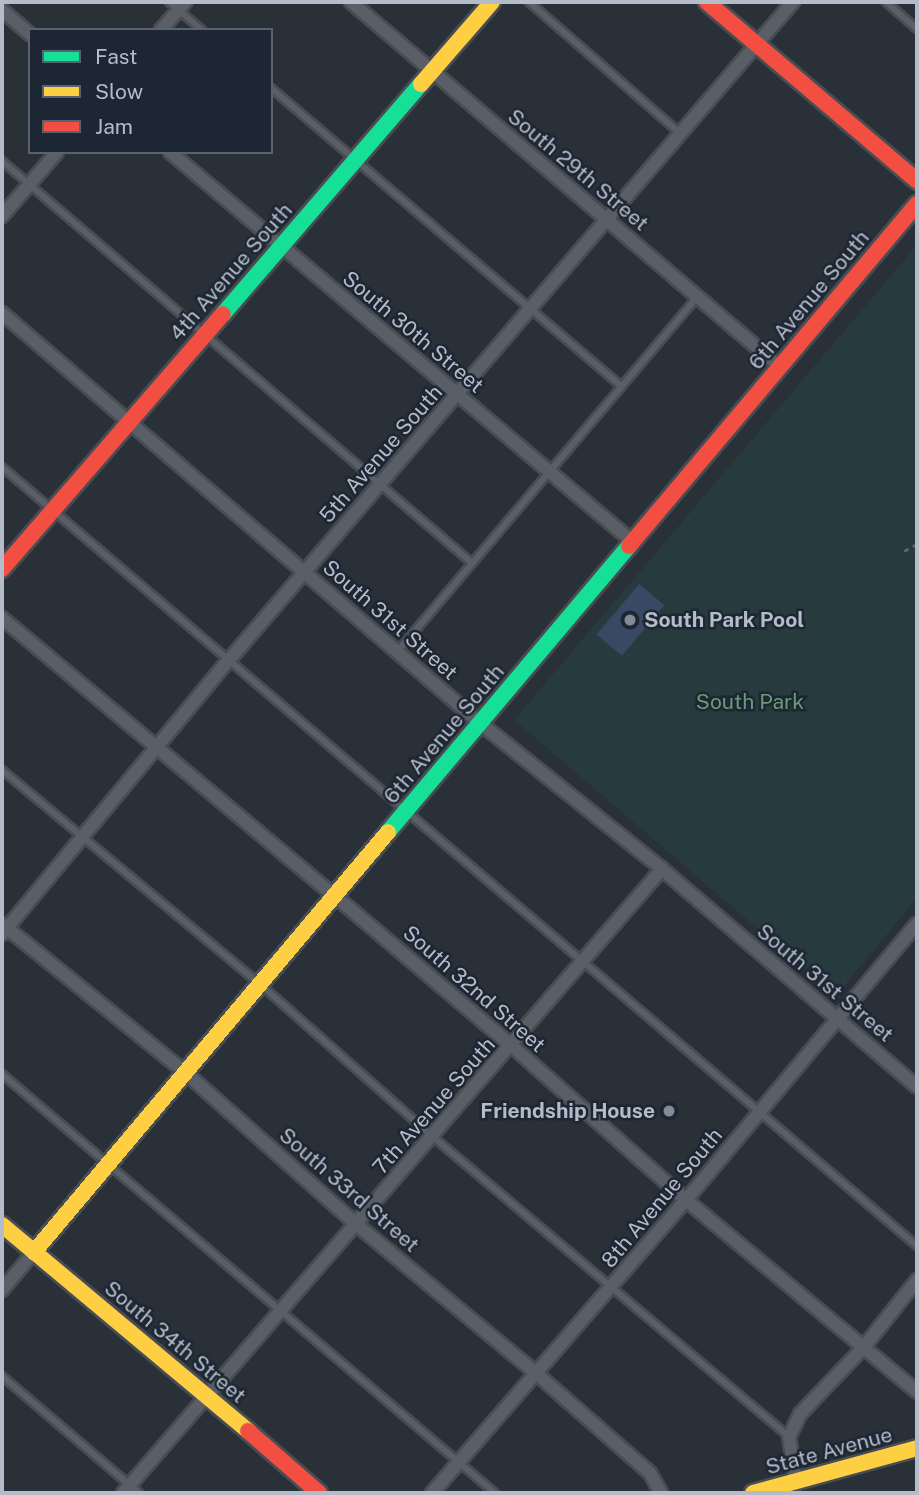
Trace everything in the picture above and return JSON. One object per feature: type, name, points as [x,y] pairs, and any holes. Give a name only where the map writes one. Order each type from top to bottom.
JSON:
[{"type":"street","name":"South 29th Street","points":[[351,2],[780,367]]},
{"type":"street","name":"4th Avenue South","points":[[2,569],[492,2]]},
{"type":"street","points":[[707,2],[917,181]]},
{"type":"street","name":"5th Avenue South","points":[[3,929],[229,660],[793,2]]},
{"type":"street","points":[[162,28],[178,4]]},
{"type":"street","points":[[2,10],[28,32]]},
{"type":"street","points":[[2,216],[55,154]]},
{"type":"street","name":"South 30th Street","points":[[172,154],[632,542]]},
{"type":"street","name":"6th Avenue South","points":[[2,1290],[917,204]]},
{"type":"street","name":"South 31st Street","points":[[2,313],[480,723],[662,869],[917,1087]]},
{"type":"street","name":"South 32nd Street","points":[[2,618],[335,895],[512,1045],[685,1200],[917,1392]]},
{"type":"street","name":"7th Avenue South","points":[[130,1491],[281,1309],[357,1225],[662,869]]},
{"type":"street","name":"8th Avenue South","points":[[432,1493],[839,1020],[917,924]]},
{"type":"street","name":"South 33rd Street","points":[[3,929],[186,1073],[357,1225],[537,1374],[650,1474],[661,1493]]},
{"type":"street","name":"South 34th Street","points":[[2,1225],[208,1395],[319,1493]]},
{"type":"street","points":[[796,1482],[789,1437],[800,1414],[863,1348],[917,1280]]},
{"type":"street","name":"State Avenue","points":[[753,1493],[917,1448]]},
{"type":"lane","points":[[529,2],[681,134]]},
{"type":"lane","points":[[886,2],[917,29]]},
{"type":"lane","points":[[178,4],[200,28]]},
{"type":"lane","points":[[273,90],[621,386]]},
{"type":"lane","points":[[2,161],[472,563]]},
{"type":"lane","points":[[398,652],[697,297]]},
{"type":"lane","points":[[2,467],[917,1246]]},
{"type":"lane","points":[[2,770],[260,984],[433,1137],[789,1437]]},
{"type":"lane","points":[[2,1074],[495,1493]]},
{"type":"lane","points":[[2,1376],[130,1491]]},
{"type":"path","points":[[904,551],[917,544]]},
{"type":"green space","name":"South Park","points":[[917,245],[917,898],[836,996],[514,720]]},
{"type":"water","name":"South Park Pool","points":[[639,584],[664,605],[622,656],[597,635]]},
{"type":"traffic: fast","points":[[223,314],[421,84]]},
{"type":"traffic: fast","points":[[388,832],[629,546]]},
{"type":"traffic: slow","points":[[421,84],[492,2]]},
{"type":"traffic: slow","points":[[34,1252],[388,832]]},
{"type":"traffic: slow","points":[[2,1225],[248,1431]]},
{"type":"traffic: slow","points":[[753,1493],[917,1448]]},
{"type":"traffic: jam","points":[[707,2],[917,181]]},
{"type":"traffic: jam","points":[[629,546],[917,204]]},
{"type":"traffic: jam","points":[[2,569],[223,314]]},
{"type":"traffic: jam","points":[[248,1431],[319,1493]]},
{"type":"place","name":"South Park Pool","points":[[630,620]]},
{"type":"place","name":"Friendship House","points":[[669,1111]]}]
